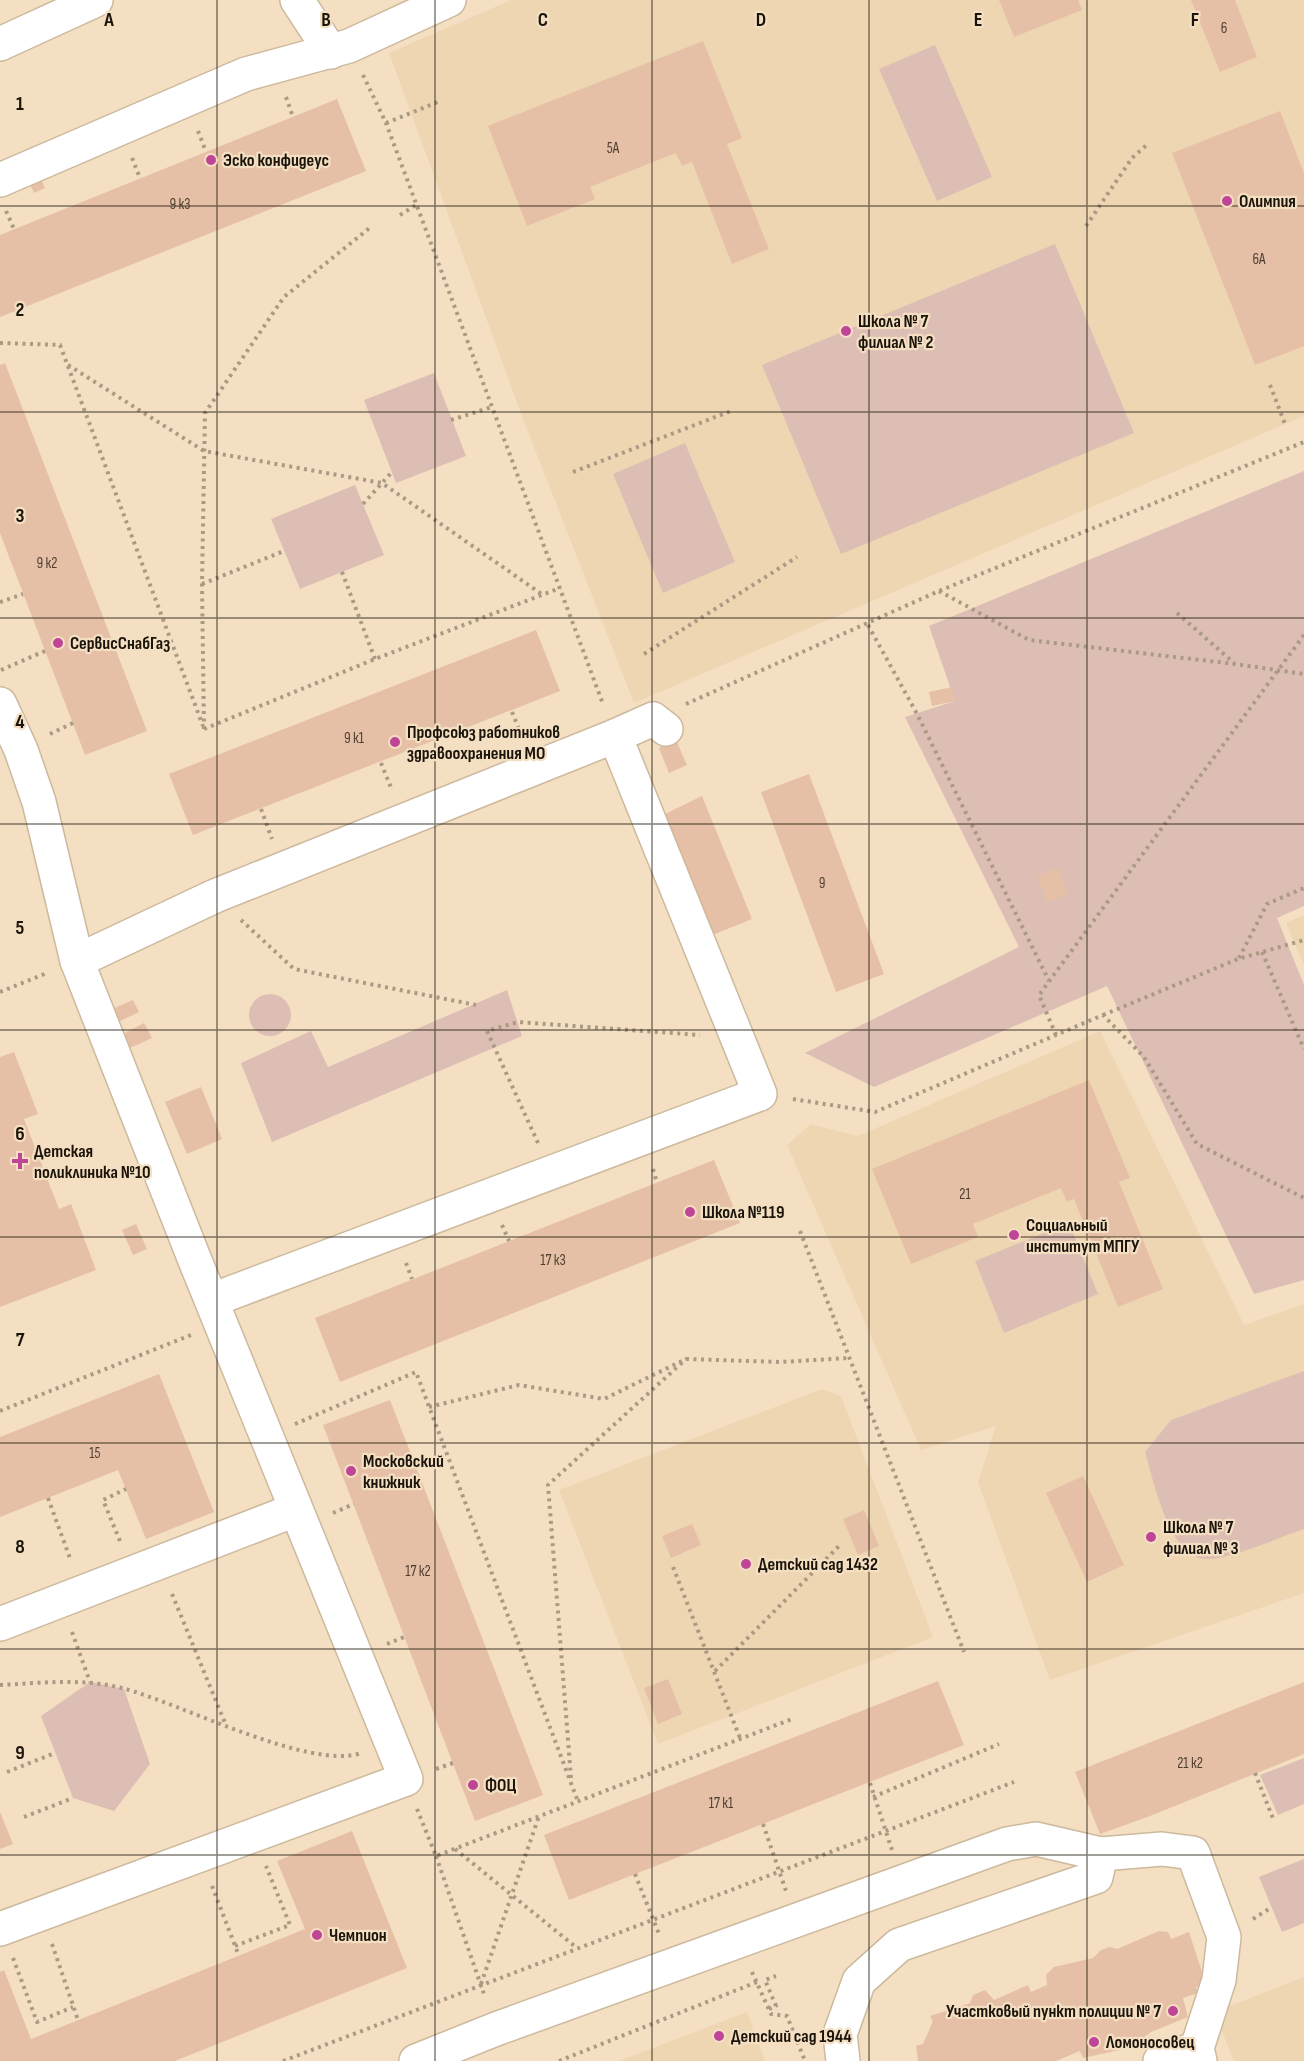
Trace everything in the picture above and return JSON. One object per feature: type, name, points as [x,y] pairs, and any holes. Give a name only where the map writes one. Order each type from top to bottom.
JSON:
[{"type":"lane","points":[[0,44],[96,0]]},
{"type":"lane","points":[[297,0],[340,49]]},
{"type":"lane","points":[[0,180],[246,74],[340,49],[449,0]]},
{"type":"lane","points":[[1,1928],[255,1837],[405,1779],[265,1436],[77,961],[39,802],[3,722]]},
{"type":"lane","points":[[77,961],[215,896],[615,736],[659,724]]},
{"type":"lane","points":[[216,1311],[551,1172],[760,1094],[615,736]]},
{"type":"lane","points":[[0,1624],[295,1510]]},
{"type":"lane","points":[[416,2061],[496,2029],[1007,1844],[1036,1839],[1101,1854],[1162,1849],[1192,1853],[1224,1937],[1219,1980],[1198,2054],[1160,2061]]},
{"type":"lane","points":[[843,2061],[840,2034],[859,1981],[899,1945],[1096,1876],[1101,1854]]},
{"type":"path","points":[[340,49],[386,123],[615,736]]},
{"type":"path","points":[[386,123],[438,102]]},
{"type":"path","points":[[1086,226],[1132,158],[1149,143]]},
{"type":"path","points":[[400,215],[416,206]]},
{"type":"path","points":[[204,729],[202,585],[205,413],[284,297],[372,226]]},
{"type":"path","points":[[0,343],[60,345],[204,729]]},
{"type":"path","points":[[68,365],[204,451],[382,483],[543,595]]},
{"type":"path","points":[[1270,385],[1285,424]]},
{"type":"path","points":[[452,420],[492,407]]},
{"type":"path","points":[[573,472],[731,411]]},
{"type":"path","points":[[659,724],[939,591],[1304,442]]},
{"type":"path","points":[[363,504],[392,472]]},
{"type":"path","points":[[202,585],[284,551]]},
{"type":"path","points":[[644,654],[797,557]]},
{"type":"path","points":[[342,572],[375,659]]},
{"type":"path","points":[[204,729],[375,659],[560,588]]},
{"type":"path","points":[[939,591],[1029,640],[1235,663],[1304,674]]},
{"type":"path","points":[[0,602],[23,594]]},
{"type":"path","points":[[1177,613],[1235,663]]},
{"type":"path","points":[[868,625],[916,712],[1049,981]]},
{"type":"path","points":[[1056,1035],[1039,995],[1276,670],[1304,635]]},
{"type":"path","points":[[0,670],[45,651]]},
{"type":"path","points":[[1238,959],[1267,903],[1304,888]]},
{"type":"path","points":[[215,896],[294,969],[476,1005]]},
{"type":"path","points":[[760,1094],[875,1112],[1238,959],[1304,940]]},
{"type":"path","points":[[1262,952],[1304,1049]]},
{"type":"path","points":[[0,992],[77,961]]},
{"type":"path","points":[[1104,1015],[1144,1057],[1197,1144],[1304,1198]]},
{"type":"path","points":[[551,1172],[487,1031],[518,1022],[737,1037]]},
{"type":"path","points":[[800,1231],[964,1652]]},
{"type":"path","points":[[0,1412],[216,1311]]},
{"type":"path","points":[[429,1407],[519,1385],[604,1399],[686,1359],[781,1362],[849,1359]]},
{"type":"path","points":[[572,1785],[548,1485],[686,1359]]},
{"type":"path","points":[[265,1436],[416,1372],[577,1799]]},
{"type":"path","points":[[126,1489],[103,1500],[146,1568],[225,1724]]},
{"type":"path","points":[[48,1498],[90,1682]]},
{"type":"path","points":[[715,1671],[841,1544]]},
{"type":"path","points":[[673,1567],[740,1738]]},
{"type":"path","points":[[0,1685],[90,1682],[124,1689],[284,1747],[347,1758],[390,1743]]},
{"type":"path","points":[[436,1856],[577,1799],[792,1719]]},
{"type":"path","points":[[873,1797],[999,1744]]},
{"type":"path","points":[[7,1772],[56,1753]]},
{"type":"path","points":[[1255,1773],[1274,1821]]},
{"type":"path","points":[[405,1779],[436,1856],[496,2029]]},
{"type":"path","points":[[283,2061],[1014,1782]]},
{"type":"path","points":[[870,1783],[904,1881]]},
{"type":"path","points":[[24,1817],[73,1798]]},
{"type":"path","points":[[481,1985],[539,1816]]},
{"type":"path","points":[[763,1824],[797,1920]]},
{"type":"path","points":[[234,1946],[290,1925],[255,1837]]},
{"type":"path","points":[[454,1849],[577,1948]]},
{"type":"path","points":[[200,1855],[239,1956]]},
{"type":"path","points":[[635,1874],[671,1965]]},
{"type":"path","points":[[42,1915],[78,2020]]},
{"type":"path","points":[[1,1928],[37,2022],[73,2007]]},
{"type":"path","points":[[736,1942],[771,2014],[787,2016],[805,2061]]},
{"type":"path","points":[[769,2009],[776,2006],[765,1980],[776,1976]]},
{"type":"path","points":[[559,2061],[757,1982]]},
{"type":"shaded area","name":"Школа № 7 филиал № 2","points":[[511,0],[1304,0],[1304,416],[634,703],[523,419],[389,53]]},
{"type":"shaded area","points":[[935,45],[992,177],[937,201],[879,69]]},
{"type":"shaded area","points":[[1055,244],[1134,433],[841,554],[762,365]]},
{"type":"shaded area","points":[[434,373],[466,456],[396,483],[364,400]]},
{"type":"shaded area","points":[[685,443],[735,562],[663,593],[613,474]]},
{"type":"shaded area","points":[[1304,471],[1304,906],[1277,918],[1304,985],[1304,1280],[1254,1294],[1107,986],[874,1087],[805,1053],[1019,947],[905,717],[955,701],[929,626]]},
{"type":"shaded area","points":[[355,485],[384,555],[300,589],[271,519]]},
{"type":"shaded area","points":[[1304,915],[1304,966],[1286,923]]},
{"type":"shaded area","points":[[507,990],[522,1036],[272,1142],[241,1063],[311,1031],[328,1067]]},
{"type":"shaded area","points":[[270,994],[285,1000],[291,1015],[285,1030],[270,1036],[255,1030],[249,1015],[255,1000]]},
{"type":"shaded area","points":[[1100,1031],[1244,1325],[1304,1304],[1304,1593],[1050,1680],[978,1482],[996,1426],[921,1450],[787,1145],[811,1124],[858,1136]]},
{"type":"shaded area","points":[[1069,1223],[1098,1294],[1004,1333],[975,1261]]},
{"type":"shaded area","points":[[1304,1371],[1304,1529],[1228,1556],[1206,1559],[1193,1556],[1182,1546],[1165,1516],[1145,1452],[1171,1420]]},
{"type":"shaded area","name":"Детский сад 1432","points":[[822,1389],[841,1396],[933,1637],[658,1744],[559,1490]]},
{"type":"shaded area","points":[[90,1682],[124,1689],[150,1764],[114,1811],[73,1798],[41,1716]]},
{"type":"shaded area","points":[[1304,1758],[1304,1804],[1278,1815],[1260,1775]]},
{"type":"shaded area","points":[[1304,1859],[1304,1923],[1282,1932],[1259,1877]]},
{"type":"shaded area","points":[[1304,1977],[1304,2061],[1234,2061],[1214,2012]]},
{"type":"shaded area","name":"Детский сад 1944","points":[[747,2012],[765,2061],[619,2061]]},
{"type":"building","points":[[999,0],[1078,0],[1082,10],[1014,37]]},
{"type":"building","points":[[1191,0],[1235,0],[1257,57],[1220,72]]},
{"type":"building","points":[[703,41],[742,138],[727,144],[769,249],[732,264],[692,162],[682,166],[676,153],[590,187],[595,199],[527,226],[488,126]]},
{"type":"building","points":[[337,99],[366,171],[0,317],[0,235]]},
{"type":"building","points":[[1280,111],[1304,173],[1304,346],[1255,365],[1172,153]]},
{"type":"building","points":[[40,177],[45,188],[34,193],[29,182]]},
{"type":"building","points":[[5,363],[147,731],[85,755],[0,533],[0,365]]},
{"type":"building","points":[[536,630],[560,691],[193,835],[169,774]]},
{"type":"building","points":[[952,687],[955,701],[932,706],[929,692]]},
{"type":"building","points":[[676,740],[687,765],[669,773],[659,748]]},
{"type":"building","points":[[809,774],[884,974],[836,992],[761,792]]},
{"type":"building","points":[[702,796],[752,919],[710,936],[661,816]]},
{"type":"building","points":[[1058,868],[1068,894],[1047,902],[1037,876]]},
{"type":"building","points":[[133,1000],[139,1012],[118,1022],[112,1009]]},
{"type":"building","points":[[144,1023],[152,1038],[130,1048],[123,1034]]},
{"type":"building","name":"Детская поликлиника №10","points":[[14,1052],[38,1114],[24,1119],[59,1209],[71,1204],[96,1270],[0,1307],[0,1057]]},
{"type":"building","points":[[1089,1080],[1130,1178],[1119,1182],[1163,1289],[1118,1307],[1074,1199],[1067,1202],[1061,1188],[973,1224],[978,1237],[911,1264],[872,1169]]},
{"type":"building","points":[[201,1087],[222,1139],[187,1154],[165,1102]]},
{"type":"building","points":[[714,1160],[740,1223],[340,1382],[315,1318]]},
{"type":"building","points":[[136,1224],[147,1249],[133,1255],[122,1230]]},
{"type":"building","points":[[159,1374],[214,1512],[146,1539],[118,1470],[0,1517],[0,1437]]},
{"type":"building","points":[[390,1400],[543,1795],[475,1821],[323,1425]]},
{"type":"building","points":[[1083,1476],[1124,1565],[1087,1582],[1046,1493]]},
{"type":"building","points":[[864,1510],[879,1546],[858,1555],[843,1519]]},
{"type":"building","points":[[692,1524],[701,1545],[671,1558],[662,1536]]},
{"type":"building","points":[[668,1679],[682,1714],[658,1724],[644,1688]]},
{"type":"building","points":[[938,1681],[964,1745],[569,1900],[544,1835]]},
{"type":"building","points":[[1304,1682],[1304,1754],[1100,1834],[1075,1772]]},
{"type":"building","points":[[0,1812],[13,1844],[0,1849]]},
{"type":"building","points":[[352,1831],[407,1968],[175,2061],[0,2061],[0,1972],[4,1970],[31,2039],[305,1929],[277,1861]]},
{"type":"building","points":[[1159,1931],[1168,1932],[1171,1939],[1189,1932],[1206,1984],[1196,1987],[1198,1993],[1183,1998],[1188,2017],[1151,2032],[1129,2048],[1083,2058],[1080,2051],[1056,2061],[918,2061],[916,2046],[923,2044],[933,2021],[930,2016],[970,2003],[973,1995],[985,1990],[994,2000],[1028,1985],[1031,1992],[1047,1985],[1046,1975],[1054,1967],[1093,1958],[1101,1950],[1110,1947],[1117,1949]]},
{"type":"place","name":"Эско конфидеус","points":[[211,160]]},
{"type":"place","name":"Олимпия","points":[[1227,201]]},
{"type":"place","name":"Школа № 7 филиал № 2","points":[[846,331]]},
{"type":"place","name":"СервисСнабГаз","points":[[58,643]]},
{"type":"place","name":"Профсоюз работников здравоохранения МО","points":[[395,742]]},
{"type":"place","name":"Детская поликлиника №10","points":[[20,1161]]},
{"type":"place","name":"Школа №119","points":[[690,1212]]},
{"type":"place","name":"Социальный институт МПГУ","points":[[1014,1235]]},
{"type":"place","name":"Московский книжник","points":[[351,1471]]},
{"type":"place","name":"Школа № 7 филиал № 3","points":[[1151,1537]]},
{"type":"place","name":"Детский сад 1432","points":[[746,1564]]},
{"type":"place","name":"ФОЦ","points":[[473,1785]]},
{"type":"place","name":"Чемпион","points":[[317,1935]]},
{"type":"place","name":"Участковый пункт полиции № 7","points":[[1173,2011]]},
{"type":"place","name":"Детский сад 1944","points":[[719,2036]]},
{"type":"place","name":"Ломоносовец","points":[[1094,2042]]}]
